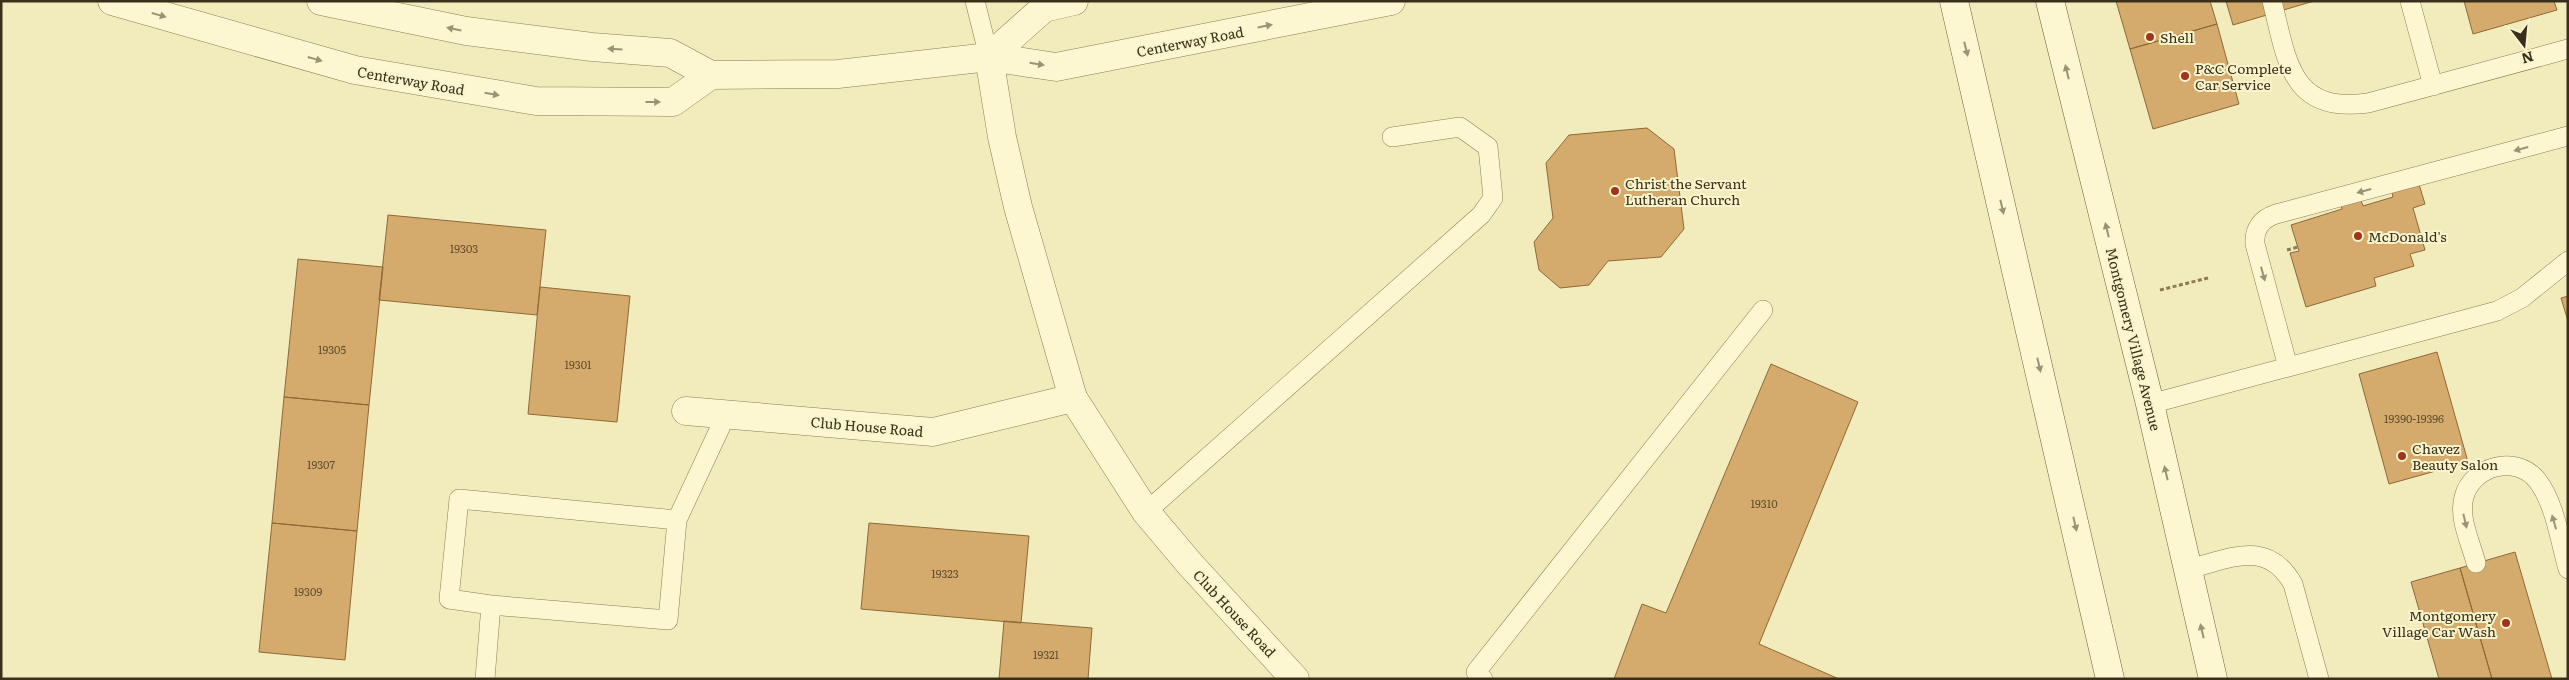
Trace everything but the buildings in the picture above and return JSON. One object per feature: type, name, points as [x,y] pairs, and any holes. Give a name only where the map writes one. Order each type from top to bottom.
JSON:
[{"type":"street","name":"Centerway Road","points":[[322,1],[466,31],[592,47],[670,53],[711,75],[838,74],[989,57],[1056,67],[1391,1]]},
{"type":"street","points":[[989,57],[1044,8],[1074,1]]},
{"type":"street","points":[[1954,1],[2110,679]]},
{"type":"street","name":"Montgomery Village Avenue","points":[[2050,1],[2150,404],[2213,679]]},
{"type":"street","name":"Centerway Road","points":[[117,2],[355,70],[536,101],[673,102],[711,75]]},
{"type":"street","name":"Club House Road","points":[[989,57],[1002,137],[1018,208],[1073,398],[1146,512],[1189,563],[1295,679]]},
{"type":"street","name":"Club House Road","points":[[686,411],[933,432],[1073,398]]},
{"type":"lane","points":[[975,1],[989,57]]},
{"type":"lane","points":[[2272,1],[2287,60],[2299,83],[2316,98],[2328,103],[2355,105],[2568,49]]},
{"type":"lane","points":[[2410,1],[2433,86]]},
{"type":"lane","points":[[1146,512],[1480,215],[1493,198],[1488,147],[1460,127],[1392,136]]},
{"type":"lane","points":[[2288,367],[2255,244],[2256,230],[2262,222],[2270,216],[2568,136]]},
{"type":"lane","points":[[2150,404],[2497,312],[2522,298],[2568,261]]},
{"type":"lane","points":[[1483,679],[1476,672],[1763,310]]},
{"type":"lane","points":[[677,520],[459,499],[449,599],[491,605],[668,620],[677,520],[726,415]]},
{"type":"lane","points":[[2476,564],[2462,510],[2464,496],[2470,482],[2481,472],[2494,466],[2509,465],[2524,469],[2535,478],[2544,490],[2568,569]]},
{"type":"lane","points":[[2188,568],[2258,555],[2274,560],[2285,570],[2293,584],[2319,679]]},
{"type":"lane","points":[[485,679],[491,605]]},
{"type":"path","points":[[2160,290],[2208,278]]},
{"type":"place","name":"Shell","points":[[2150,37]]},
{"type":"place","name":"P&C Complete Car Service","points":[[2185,76]]},
{"type":"place","name":"Christ the Servant Lutheran Church","points":[[1615,191]]},
{"type":"place","name":"McDonald's","points":[[2358,236]]},
{"type":"place","name":"Chavez Beauty Salon","points":[[2402,456]]},
{"type":"place","name":"Montgomery Village Car Wash","points":[[2506,623]]}]
